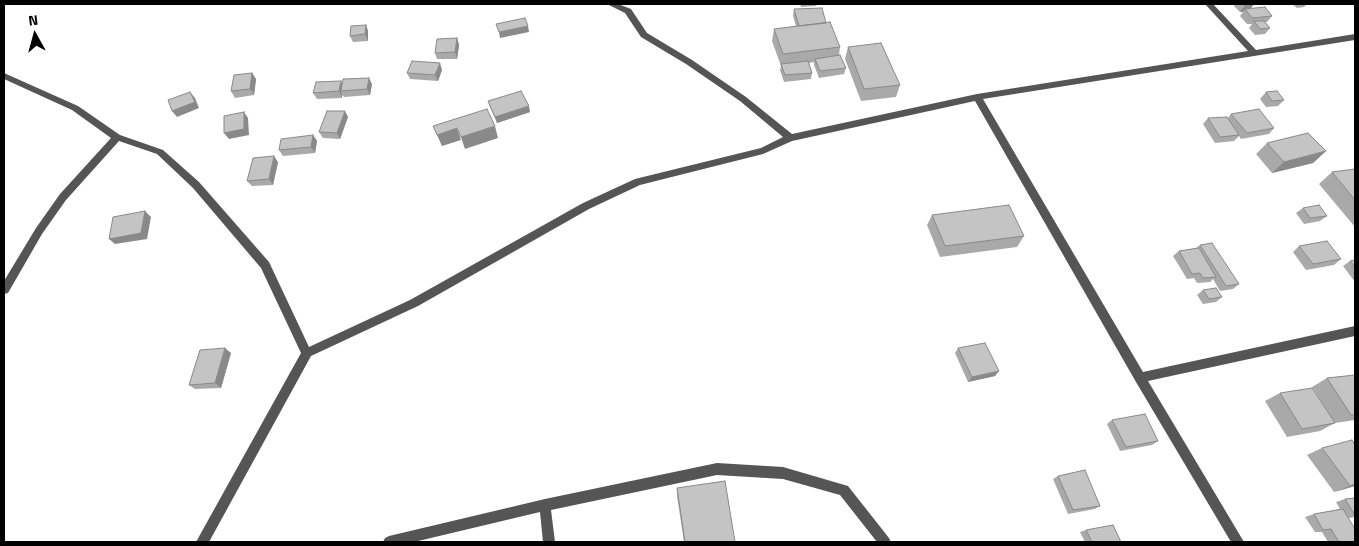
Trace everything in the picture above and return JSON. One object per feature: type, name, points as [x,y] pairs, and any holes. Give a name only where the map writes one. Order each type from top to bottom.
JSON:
[{"type":"street","points":[[611,4],[628,11],[644,35],[689,62],[743,99],[790,138]]},
{"type":"street","points":[[1209,4],[1254,53]]},
{"type":"street","points":[[202,542],[307,353],[414,303],[586,206],[638,182],[762,150],[790,138],[977,97],[1355,36]]},
{"type":"street","points":[[4,76],[75,108],[117,136],[160,152],[224,215],[265,265],[307,353]]},
{"type":"street","points":[[977,97],[1140,378],[1238,542]]},
{"type":"street","points":[[4,290],[34,238],[63,197],[117,136]]},
{"type":"street","points":[[1140,378],[1355,331]]},
{"type":"street","points":[[389,542],[545,505],[717,469],[783,473],[844,490],[885,542]]},
{"type":"street","points":[[545,505],[549,542]]},
{"type":"building","points":[[1265,7],[1272,16],[1252,18],[1245,9]]},
{"type":"building","points":[[822,8],[826,23],[799,26],[794,9]]},
{"type":"building","points":[[525,18],[528,26],[499,32],[496,24]]},
{"type":"building","points":[[1254,21],[1264,21],[1270,28],[1260,29]]},
{"type":"building","points":[[830,22],[840,47],[783,54],[774,29]]},
{"type":"building","points":[[366,25],[365,34],[350,36],[351,26]]},
{"type":"building","points":[[457,38],[455,52],[435,53],[437,39]]},
{"type":"building","points":[[881,43],[900,85],[864,89],[848,47]]},
{"type":"building","points":[[840,55],[846,68],[820,71],[815,59]]},
{"type":"building","points":[[412,61],[440,63],[435,75],[407,73]]},
{"type":"building","points":[[808,61],[812,73],[785,75],[781,64]]},
{"type":"building","points":[[252,73],[250,89],[231,91],[234,75]]},
{"type":"building","points":[[369,78],[367,89],[341,91],[343,79]]},
{"type":"building","points":[[341,81],[339,91],[313,93],[316,82]]},
{"type":"building","points":[[521,91],[529,106],[495,117],[488,101]]},
{"type":"building","points":[[1277,91],[1284,100],[1272,101],[1266,92]]},
{"type":"building","points":[[190,92],[195,102],[172,111],[168,100]]},
{"type":"building","points":[[487,109],[495,126],[461,137],[457,128],[437,135],[433,126]]},
{"type":"building","points":[[1259,109],[1274,128],[1247,133],[1231,114]]},
{"type":"building","points":[[327,111],[345,111],[337,133],[319,132]]},
{"type":"building","points":[[244,112],[244,129],[224,133],[224,116]]},
{"type":"building","points":[[1227,117],[1239,135],[1220,137],[1208,118]]},
{"type":"building","points":[[1308,133],[1326,151],[1284,162],[1267,143]]},
{"type":"building","points":[[313,135],[311,147],[279,150],[281,139]]},
{"type":"building","points":[[274,156],[269,179],[247,181],[253,158]]},
{"type":"building","points":[[1355,169],[1355,200],[1332,172]]},
{"type":"building","points":[[1009,205],[1024,236],[945,246],[932,215]]},
{"type":"building","points":[[1319,205],[1327,216],[1310,218],[1303,208]]},
{"type":"building","points":[[145,211],[141,233],[109,239],[113,217]]},
{"type":"building","points":[[1327,241],[1341,259],[1313,264],[1299,246]]},
{"type":"building","points":[[1212,243],[1239,284],[1226,286],[1200,245]]},
{"type":"building","points":[[1199,248],[1216,277],[1203,278],[1200,273],[1192,274],[1179,251]]},
{"type":"building","points":[[1355,260],[1355,267],[1350,261]]},
{"type":"building","points":[[1216,288],[1222,297],[1209,299],[1203,290]]},
{"type":"building","points":[[985,343],[999,371],[972,377],[958,348]]},
{"type":"building","points":[[225,348],[215,383],[189,385],[200,350]]},
{"type":"building","points":[[1355,375],[1355,415],[1351,415],[1327,378]]},
{"type":"building","points":[[1312,388],[1335,423],[1302,429],[1280,393]]},
{"type":"building","points":[[1145,414],[1158,441],[1126,447],[1112,420]]},
{"type":"building","points":[[1352,440],[1355,445],[1355,484],[1350,486],[1322,448]]},
{"type":"building","points":[[1085,470],[1100,506],[1073,510],[1058,476]]},
{"type":"building","points":[[725,481],[735,542],[685,542],[677,488]]},
{"type":"building","points":[[1355,498],[1355,515],[1345,499]]},
{"type":"building","points":[[1343,509],[1355,529],[1355,542],[1339,542],[1331,529],[1323,530],[1314,514]]},
{"type":"building","points":[[1113,525],[1121,542],[1092,542],[1086,530]]}]
